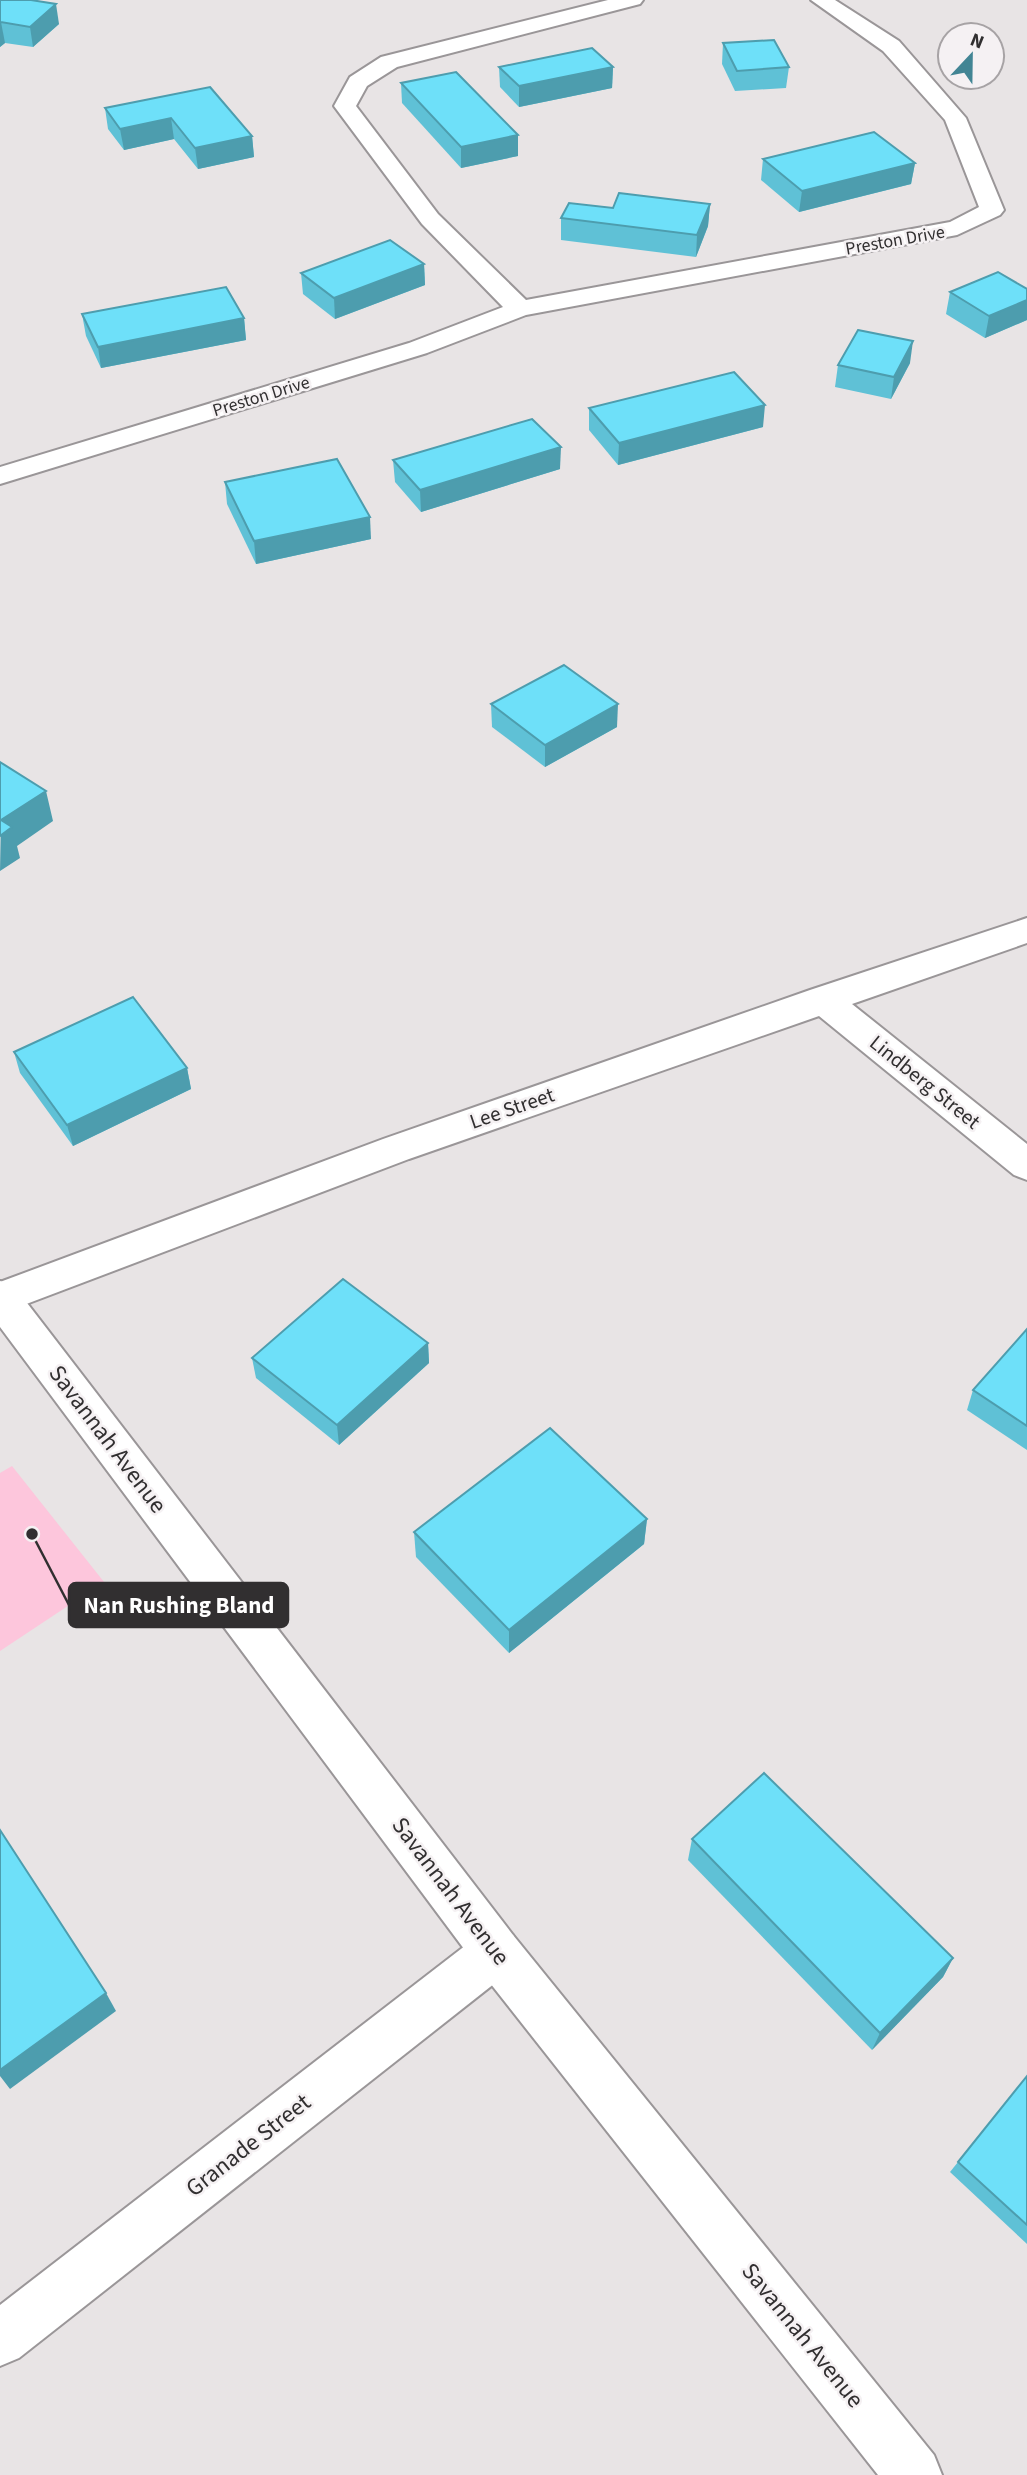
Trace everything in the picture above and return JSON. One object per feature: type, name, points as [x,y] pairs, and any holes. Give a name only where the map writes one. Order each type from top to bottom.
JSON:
[{"type":"street","points":[[520,309],[430,219],[345,106],[358,82],[389,62],[633,0]]},
{"type":"street","name":"Preston Drive","points":[[0,476],[418,348],[520,309],[957,228],[992,209],[955,118],[891,46],[821,0]]},
{"type":"street","name":"Lee Street","points":[[0,1297],[396,1149],[1027,930]]},
{"type":"street","name":"Lindberg Street","points":[[822,999],[1027,1165]]},
{"type":"street","name":"Savannah Avenue","points":[[0,1297],[496,1952],[914,2475]]},
{"type":"street","name":"Granade Street","points":[[0,2339],[496,1952]]},
{"type":"shaded area","points":[[12,1466],[104,1582],[0,1651],[0,1473]]},
{"type":"building","points":[[0,0],[31,0],[56,4],[30,27],[0,23]]},
{"type":"building","points":[[774,40],[789,67],[737,71],[723,43]]},
{"type":"building","points":[[592,48],[613,67],[519,86],[499,67]]},
{"type":"building","points":[[456,72],[518,135],[461,147],[401,83]]},
{"type":"building","points":[[210,87],[252,136],[195,148],[171,118],[120,129],[105,108]]},
{"type":"building","points":[[874,132],[915,163],[802,191],[763,159]]},
{"type":"building","points":[[619,193],[710,204],[697,235],[561,218],[569,203],[613,208]]},
{"type":"building","points":[[390,240],[424,264],[334,298],[301,273]]},
{"type":"building","points":[[998,272],[1027,289],[1027,300],[989,316],[950,292]]},
{"type":"building","points":[[226,287],[244,318],[98,347],[82,314]]},
{"type":"building","points":[[858,330],[913,341],[894,377],[838,365]]},
{"type":"building","points":[[734,372],[765,405],[619,443],[589,408]]},
{"type":"building","points":[[532,419],[561,447],[420,490],[393,460]]},
{"type":"building","points":[[337,459],[370,517],[254,541],[225,482]]},
{"type":"building","points":[[564,665],[618,704],[545,745],[491,704]]},
{"type":"building","points":[[0,762],[46,791],[1,820],[12,827],[0,836]]},
{"type":"building","points":[[133,997],[187,1068],[67,1125],[14,1052]]},
{"type":"building","points":[[343,1279],[428,1343],[337,1425],[252,1358]]},
{"type":"building","points":[[1027,1329],[1027,1426],[973,1390]]},
{"type":"building","points":[[550,1428],[647,1519],[509,1630],[414,1532]]},
{"type":"building","points":[[764,1773],[953,1958],[880,2033],[692,1839]]},
{"type":"building","points":[[0,1830],[106,1993],[0,2070]]},
{"type":"building","points":[[1027,2076],[1027,2225],[958,2162]]},
{"type":"place","name":"Nan Rushing Bland","points":[[32,1534]]}]
